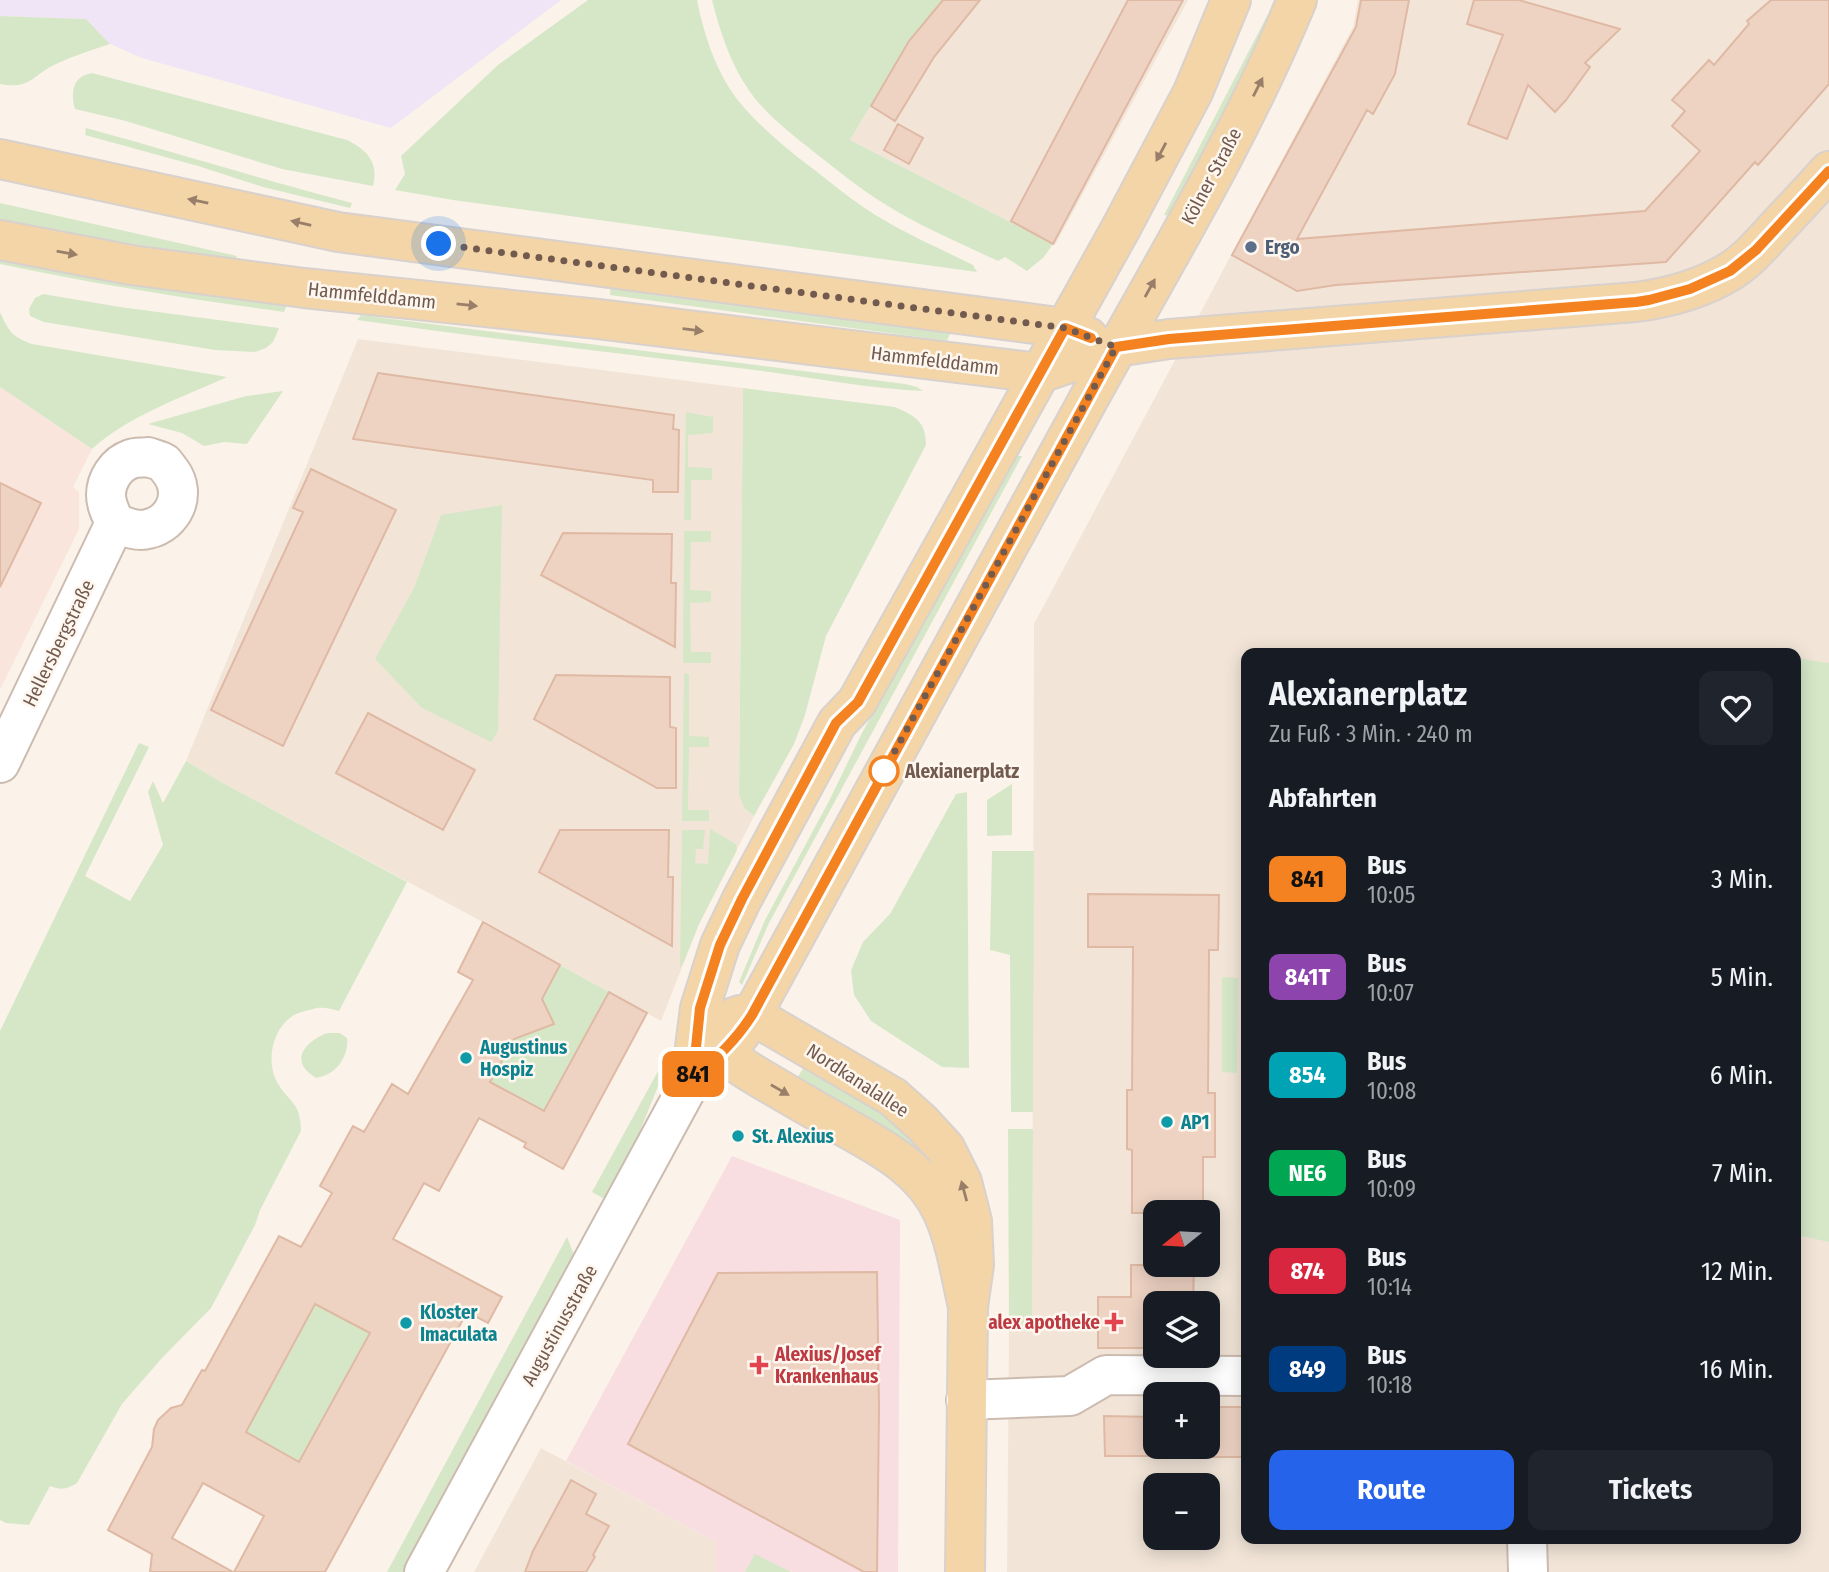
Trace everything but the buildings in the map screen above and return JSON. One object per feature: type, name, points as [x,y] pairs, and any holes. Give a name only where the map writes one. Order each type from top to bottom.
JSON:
[{"type":"main road","points":[[716,1044],[721,1005],[736,963],[759,912],[851,734],[858,702],[1194,92],[1231,0]]},
{"type":"main road","name":"Kölner Straße","points":[[1116,347],[1226,150],[1275,55],[1297,0]]},
{"type":"main road","points":[[0,159],[338,232],[1065,328],[1116,347],[716,1044]]},
{"type":"main road","name":"Hammfelddamm","points":[[0,240],[131,265],[304,288],[598,319],[1040,373],[1116,347],[1169,339],[1636,302],[1676,294],[1719,277],[1738,265],[1756,250],[1829,171]]},
{"type":"main road","name":"Nordkanalallee","points":[[716,1044],[750,1072],[892,1155],[915,1172],[943,1212],[952,1237],[968,1307]]},
{"type":"main road","name":"Nordkanalallee","points":[[716,1044],[893,1097],[946,1148],[962,1182],[972,1221],[974,1265],[968,1307],[965,1572]]},
{"type":"street","name":"Hellersbergstraße","points":[[0,763],[115,523]]},
{"type":"street","name":"Augustinusstraße","points":[[424,1572],[716,1044]]},
{"type":"street","points":[[966,1400],[1070,1396],[1106,1375],[1241,1376]]},
{"type":"street","points":[[1527,1544],[1528,1572]]},
{"type":"shaded area","points":[[0,0],[561,0],[391,128],[142,58],[110,44],[86,19],[0,16]]},
{"type":"shaded area","points":[[943,0],[1188,0],[1055,245],[850,140],[909,41]]},
{"type":"shaded area","points":[[1358,0],[1829,0],[1829,1572],[1007,1572],[1009,1330],[1032,1330],[1034,624],[1353,27]]},
{"type":"shaded area","points":[[358,339],[743,388],[739,795],[744,808],[754,816],[699,924],[661,1021],[186,761]]},
{"type":"shaded area","points":[[0,387],[92,449],[73,487],[79,492],[79,529],[0,690]]},
{"type":"shaded area","name":"Alexius/Josef Krankenhaus","points":[[732,1156],[900,1220],[898,1572],[716,1572],[716,1542],[566,1461]]},
{"type":"shaded area","points":[[541,1448],[716,1542],[716,1572],[474,1572]]},
{"type":"green space","points":[[588,0],[697,0],[707,39],[723,77],[737,99],[760,124],[867,210],[973,265],[977,272],[395,190],[405,174],[401,156],[498,65]]},
{"type":"green space","points":[[712,0],[943,0],[909,41],[850,140],[1053,244],[1044,257],[1027,271],[1005,257],[998,261],[940,234],[865,191],[796,138],[762,107],[742,79],[722,35]]},
{"type":"green space","points":[[1274,0],[1279,0],[1271,22],[1171,216],[1164,215],[1268,14]]},
{"type":"green space","points":[[0,16],[86,19],[110,44],[56,64],[25,83],[0,84]]},
{"type":"green space","points":[[92,73],[347,140],[370,158],[374,170],[373,186],[282,169],[126,121],[75,109],[74,86],[81,78]]},
{"type":"green space","points":[[86,128],[352,203],[350,208],[263,187],[85,135]]},
{"type":"green space","points":[[0,203],[237,256],[235,262],[0,225]]},
{"type":"green space","points":[[0,258],[132,283],[287,305],[284,312],[142,291],[0,264]]},
{"type":"green space","points":[[611,285],[951,331],[947,341],[610,295]]},
{"type":"green space","points":[[43,294],[279,328],[273,342],[255,352],[215,350],[44,322],[30,316],[29,309],[35,298]]},
{"type":"green space","points":[[0,312],[12,332],[32,344],[227,377],[139,417],[92,449],[0,387]]},
{"type":"green space","points":[[361,315],[905,384],[923,391],[357,320]]},
{"type":"green space","points":[[743,388],[895,407],[918,420],[924,430],[926,445],[826,636],[805,715],[794,744],[754,816],[744,808],[739,795]]},
{"type":"green space","points":[[283,391],[247,444],[224,442],[204,446],[182,433],[148,424],[246,396]]},
{"type":"green space","points":[[686,412],[713,417],[713,433],[688,435],[688,467],[712,468],[712,480],[691,480],[691,520],[684,520]]},
{"type":"green space","points":[[1013,456],[1022,456],[769,923],[742,985],[739,982],[765,920],[861,735]]},
{"type":"green space","points":[[502,505],[498,731],[491,742],[422,708],[375,659],[414,588],[441,515]]},
{"type":"green space","points":[[684,531],[711,531],[711,542],[691,542],[690,590],[711,591],[711,602],[690,603],[691,652],[711,652],[711,663],[683,663]]},
{"type":"green space","points":[[1801,659],[1829,663],[1829,1242],[1801,1236]]},
{"type":"green space","points":[[684,673],[689,674],[689,736],[709,737],[709,747],[689,747],[688,810],[709,810],[709,821],[682,821]]},
{"type":"green space","points":[[139,743],[149,747],[85,876],[130,901],[163,845],[148,792],[153,781],[163,803],[186,761],[407,882],[339,1011],[320,1008],[297,1014],[285,1023],[276,1037],[272,1053],[275,1078],[296,1106],[301,1131],[211,1308],[122,1404],[77,1483],[63,1489],[50,1486],[29,1525],[6,1523],[0,1520],[0,1031]]},
{"type":"green space","points":[[1012,784],[1012,835],[987,836],[987,800]]},
{"type":"green space","points":[[967,792],[969,1068],[942,1067],[871,1021],[854,995],[851,970],[863,942],[890,914],[956,794]]},
{"type":"green space","points":[[710,829],[736,844],[737,850],[680,967],[682,830],[705,830],[703,849],[696,849],[695,863],[708,864]]},
{"type":"green space","points":[[992,851],[1034,851],[1033,1112],[1011,1112],[1010,955],[990,950]]},
{"type":"green space","points":[[560,965],[609,992],[544,1111],[490,1082],[518,1031],[546,1008],[542,999]]},
{"type":"green space","points":[[1222,977],[1238,978],[1237,1073],[1222,1072]]},
{"type":"green space","points":[[327,1033],[340,1033],[347,1038],[347,1048],[337,1068],[316,1078],[308,1072],[301,1059],[312,1041]]},
{"type":"green space","points":[[663,1062],[667,1064],[608,1201],[592,1192]]},
{"type":"green space","points":[[804,1067],[866,1101],[893,1121],[924,1150],[918,1156],[794,1083]]},
{"type":"green space","points":[[1008,1129],[1033,1129],[1032,1330],[1009,1330]]},
{"type":"green space","points":[[567,1237],[573,1252],[573,1267],[407,1572],[387,1572]]},
{"type":"green space","points":[[315,1304],[370,1333],[299,1462],[246,1432]]},
{"type":"green space","points":[[755,1554],[791,1572],[745,1572]]},
{"type":"bus line","name":"841","points":[[1091,338],[1065,328],[858,702],[836,723],[720,945],[700,1008],[693,1077],[724,1052],[752,1015],[1116,347],[1169,339],[1636,302],[1676,294],[1719,277],[1738,265],[1756,250],[1829,171]]},
{"type":"place","name":"Ergo","points":[[1251,247]]},
{"type":"place","name":"Alexianerplatz","points":[[884,771]]},
{"type":"place","name":"Augustinus Hospiz","points":[[466,1058]]},
{"type":"place","name":"AP1","points":[[1167,1122]]},
{"type":"place","name":"St. Alexius","points":[[738,1136]]},
{"type":"place","name":"alex apotheke","points":[[1114,1322]]},
{"type":"place","name":"Kloster Imaculata","points":[[406,1323]]},
{"type":"place","name":"Alexius/Josef Krankenhaus","points":[[759,1365]]},
{"type":"route","points":[[439,244],[1065,328],[1116,347],[884,771]]}]
